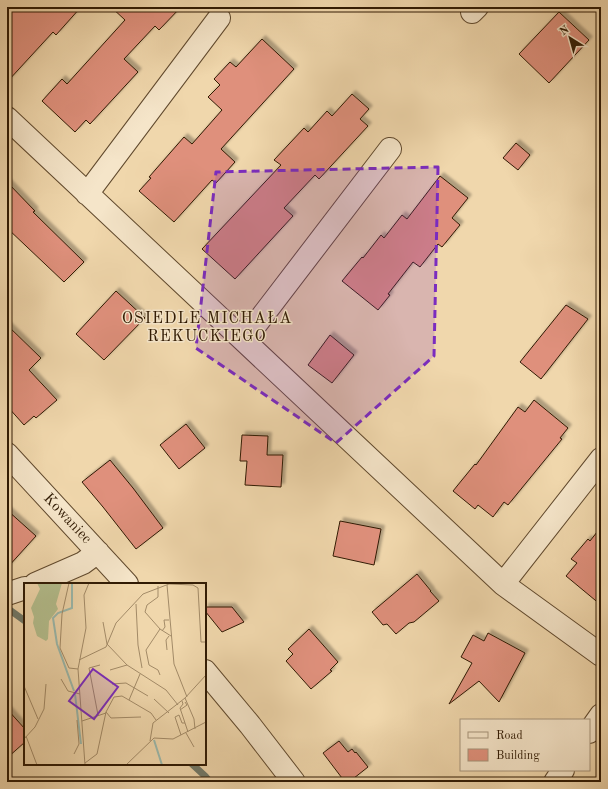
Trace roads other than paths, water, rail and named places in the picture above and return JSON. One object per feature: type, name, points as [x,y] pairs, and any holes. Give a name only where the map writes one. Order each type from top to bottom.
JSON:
[{"type":"street","points":[[87,194],[219,18]]},
{"type":"street","points":[[7,118],[503,584],[601,655]]},
{"type":"street","points":[[244,340],[390,149]]},
{"type":"street","name":"Kowaniec","points":[[7,454],[126,583]]},
{"type":"street","points":[[503,584],[601,459]]},
{"type":"street","points":[[35,583],[83,563],[98,552]]},
{"type":"street","points":[[206,672],[250,725],[294,782]]},
{"type":"street","points":[[590,731],[601,715]]},
{"type":"street","points":[[555,782],[563,771]]},
{"type":"waterway","name":"Kowaniec","points":[[7,608],[24,620]]},
{"type":"waterway","name":"Kowaniec","points":[[193,765],[210,782]]},
{"type":"district","name":"OSIEDLE MICHAŁA REKUCKIEGO","points":[[207,328]]}]
